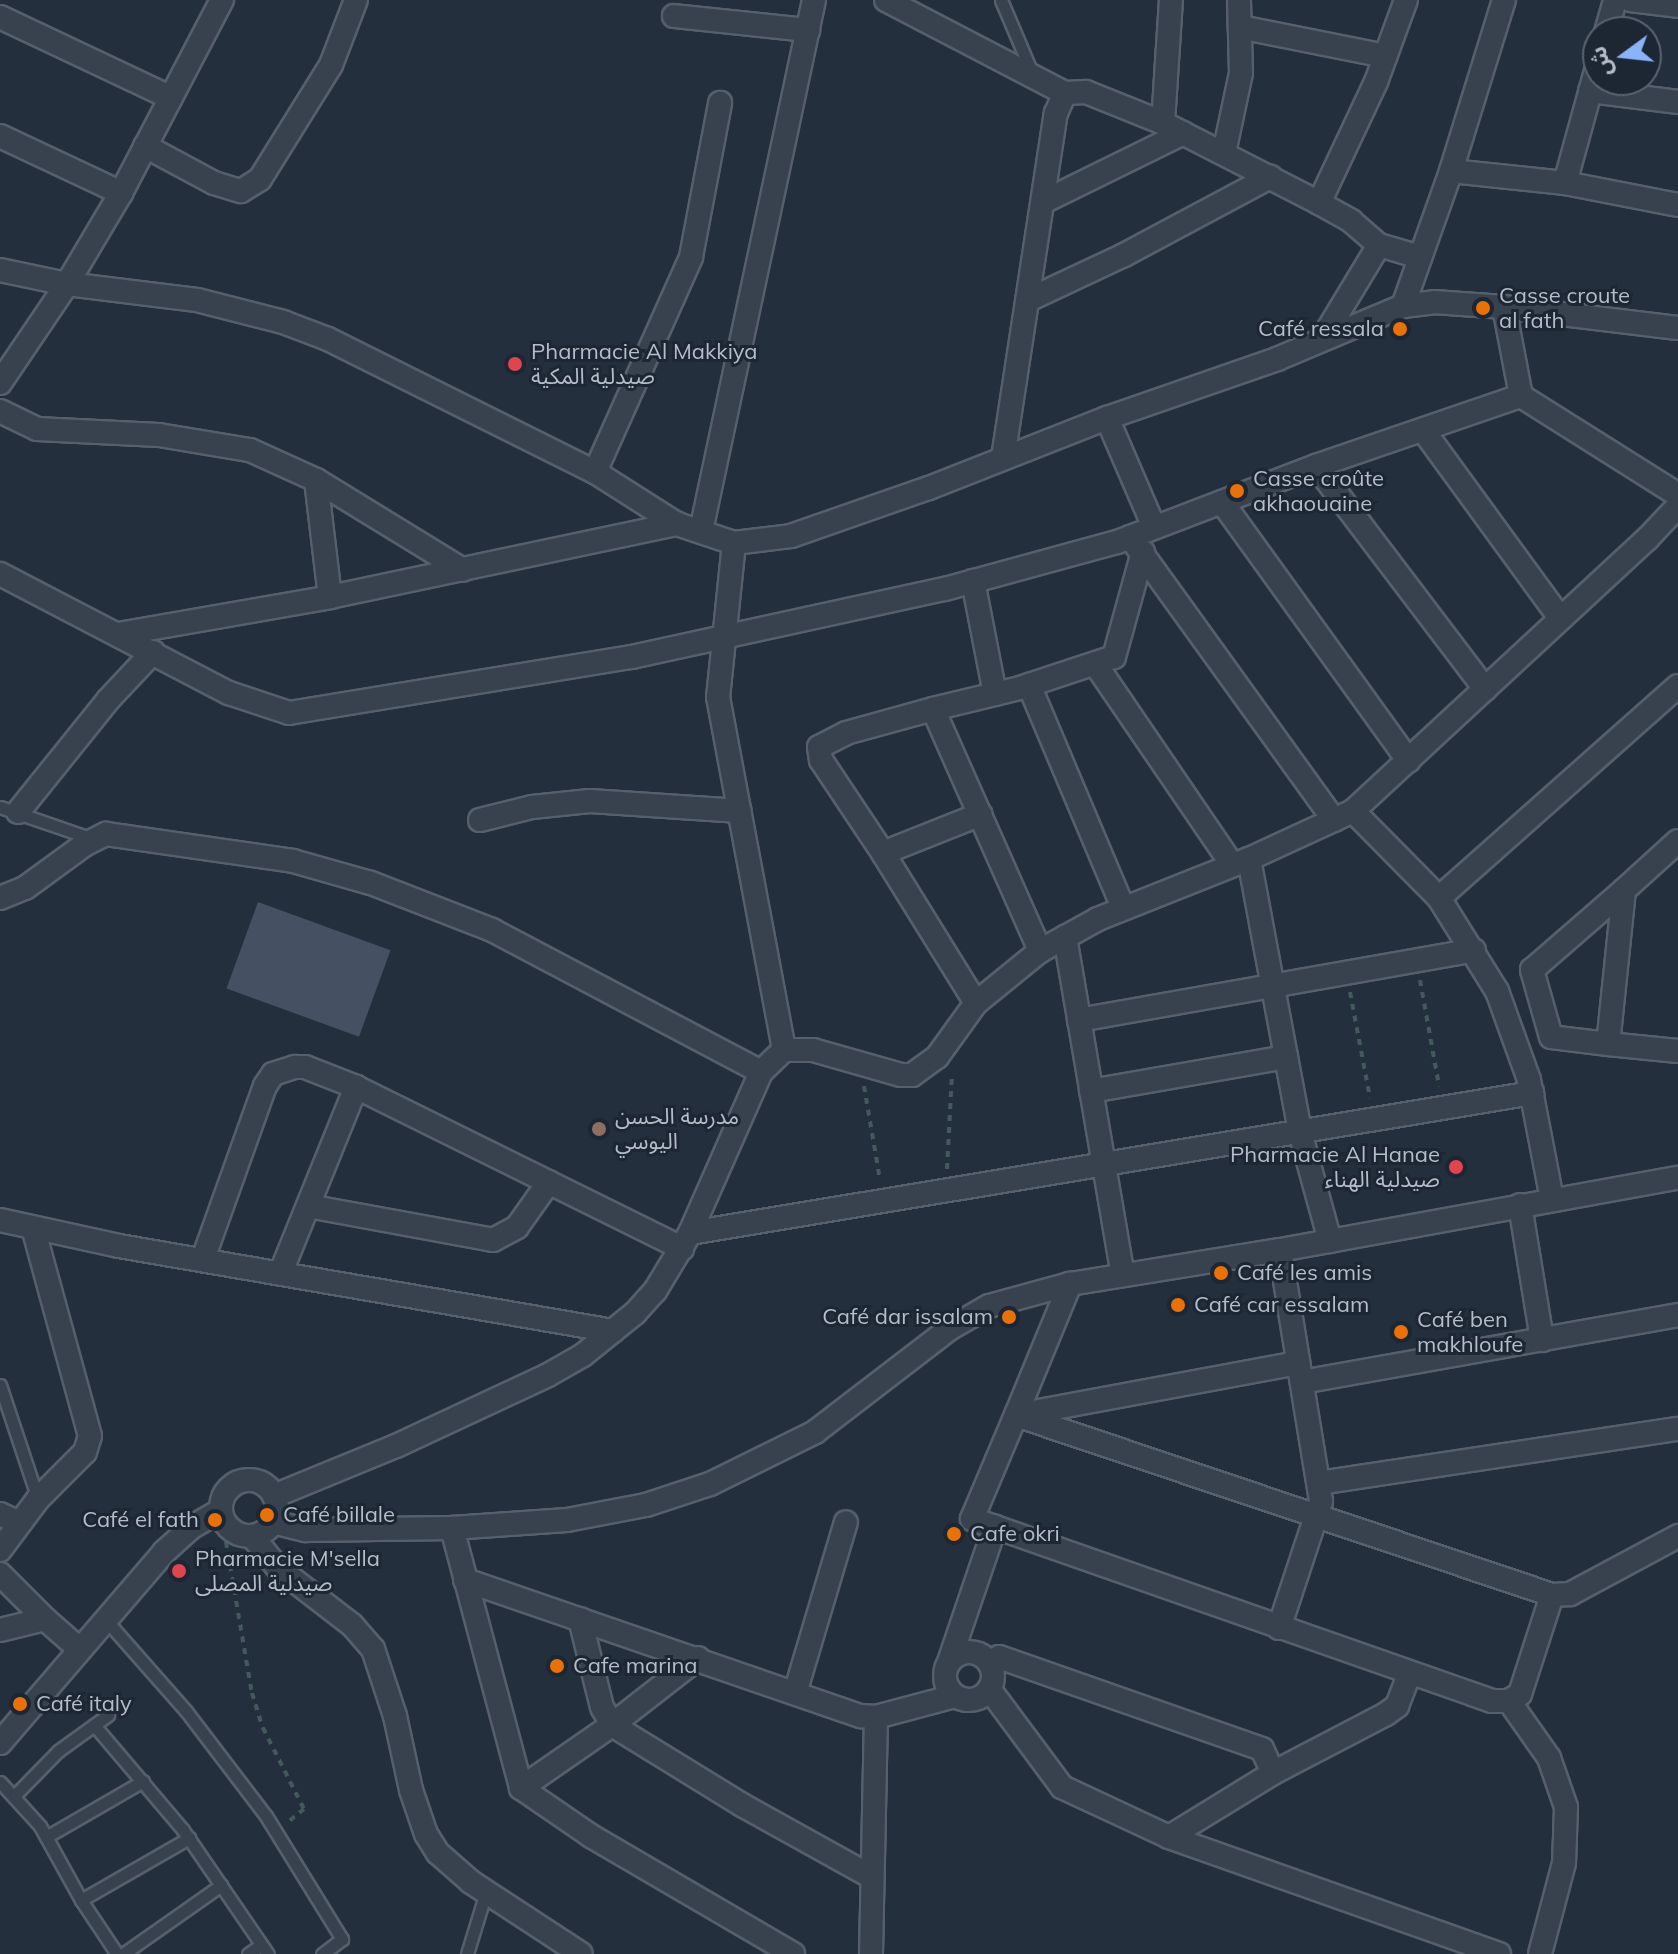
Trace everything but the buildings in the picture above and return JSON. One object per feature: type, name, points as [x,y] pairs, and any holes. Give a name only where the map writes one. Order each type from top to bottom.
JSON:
[{"type":"street","points":[[145,146],[227,187],[241,191],[260,179],[331,65],[356,0]]},
{"type":"street","points":[[701,531],[814,0]]},
{"type":"street","points":[[886,0],[1065,93],[1086,92],[1173,128],[1351,221],[1379,245],[1420,257]]},
{"type":"street","points":[[1171,0],[1173,128]]},
{"type":"street","points":[[1224,153],[1236,106],[1239,0]]},
{"type":"street","points":[[1319,203],[1385,56],[1406,0]]},
{"type":"street","points":[[1403,306],[1451,171],[1504,0]]},
{"type":"street","points":[[1630,0],[1678,6]]},
{"type":"street","points":[[0,383],[67,284],[121,193],[171,98],[215,2]]},
{"type":"street","points":[[674,16],[808,30]]},
{"type":"street","points":[[0,17],[171,98]]},
{"type":"street","points":[[1240,27],[1385,56]]},
{"type":"street","points":[[1003,458],[1056,113],[1065,93]]},
{"type":"street","points":[[1565,183],[1589,96]]},
{"type":"street","points":[[1630,96],[1678,102]]},
{"type":"street","points":[[595,472],[691,257],[720,103]]},
{"type":"street","points":[[1043,202],[1173,128]]},
{"type":"street","points":[[0,136],[121,193]]},
{"type":"street","points":[[1451,171],[1565,183],[1678,205]]},
{"type":"street","points":[[1028,300],[1124,255],[1270,177]]},
{"type":"street","points":[[1323,338],[1379,245]]},
{"type":"street","points":[[0,270],[67,284],[197,300],[283,322],[328,339],[595,472],[677,524],[734,543],[791,536],[1107,418],[1277,359],[1403,306],[1434,302],[1504,307],[1678,328]]},
{"type":"street","points":[[1504,307],[1521,396],[1678,495]]},
{"type":"street","points":[[0,574],[229,693],[289,713],[722,640],[1136,545],[1154,527],[1316,466],[1521,396]]},
{"type":"street","points":[[0,411],[37,429],[159,435],[232,446],[316,480],[463,570]]},
{"type":"street","points":[[1107,418],[1154,527]]},
{"type":"street","points":[[1423,430],[1560,618]]},
{"type":"street","points":[[1316,466],[1485,689]]},
{"type":"street","points":[[316,480],[330,597]]},
{"type":"street","points":[[1222,502],[1409,761]]},
{"type":"street","points":[[274,1496],[499,1400],[583,1355],[613,1331],[655,1291],[686,1241],[761,1072],[784,1050],[813,1050],[901,1075],[912,1075],[937,1057],[976,1003],[1040,951],[1123,908],[1240,862],[1344,815],[1409,761],[1647,539],[1678,506]]},
{"type":"street","points":[[119,634],[330,597],[677,524]]},
{"type":"street","points":[[734,543],[718,697],[784,1050]]},
{"type":"street","points":[[976,1003],[821,760],[819,747],[846,733],[1096,665],[1118,652],[1136,545]]},
{"type":"street","points":[[1136,545],[1344,815],[1439,898],[1474,950],[1497,991],[1532,1093],[1552,1199]]},
{"type":"street","points":[[973,581],[995,694]]},
{"type":"street","points":[[9,810],[153,652]]},
{"type":"street","points":[[1096,665],[1240,862],[1272,987],[1300,1132],[1330,1241]]},
{"type":"street","points":[[1029,685],[1123,908]]},
{"type":"street","points":[[1439,898],[1678,686]]},
{"type":"street","points":[[933,709],[1040,951]]},
{"type":"street","points":[[480,820],[532,807],[590,801],[740,811]]},
{"type":"street","points":[[883,853],[981,814]]},
{"type":"street","points":[[0,898],[25,888],[94,839],[117,834],[168,845],[293,861],[371,883],[492,930],[761,1072]]},
{"type":"street","points":[[1678,841],[1532,970],[1551,1037],[1678,1051]]},
{"type":"street","points":[[1608,1044],[1624,890]]},
{"type":"street","points":[[1065,937],[1123,1275]]},
{"type":"street","points":[[1079,1020],[1474,950]]},
{"type":"street","points":[[1091,1091],[1286,1057]]},
{"type":"street","points":[[203,1259],[265,1086],[273,1074],[287,1068],[305,1067],[356,1087],[549,1182],[686,1241],[883,1202],[1532,1093]]},
{"type":"street","points":[[281,1272],[356,1087]]},
{"type":"street","points":[[273,1522],[306,1530],[452,1528],[567,1520],[610,1513],[710,1484],[815,1432],[949,1329],[989,1306],[1070,1284],[1280,1250],[1678,1178]]},
{"type":"street","points":[[308,1206],[493,1240],[517,1227],[549,1182]]},
{"type":"street","points":[[1520,1205],[1542,1340]]},
{"type":"street","points":[[0,1220],[613,1331]]},
{"type":"street","points":[[0,1550],[9,1519],[38,1499],[85,1452],[90,1436],[33,1228]]},
{"type":"street","points":[[1279,1628],[1321,1501],[1280,1250]]},
{"type":"street","points":[[1070,1284],[972,1519],[1492,1701],[1509,1701],[1520,1694],[1552,1595]]},
{"type":"street","points":[[1016,1415],[1300,1372],[1542,1340],[1678,1315]]},
{"type":"street","points":[[1016,1415],[1552,1595],[1570,1594],[1678,1536]]},
{"type":"street","points":[[1319,1483],[1678,1429]]},
{"type":"street","points":[[237,1482],[263,1483],[274,1496],[273,1522],[268,1529],[252,1536],[235,1533],[222,1516],[224,1494],[237,1482]]},
{"type":"street","points":[[0,1743],[78,1648],[183,1533],[222,1516]]},
{"type":"street","points":[[795,1693],[846,1522]]},
{"type":"street","points":[[945,1699],[948,1665],[995,1527]]},
{"type":"street","points":[[452,1528],[521,1788],[591,1836],[793,1954]]},
{"type":"street","points":[[252,1536],[278,1568],[367,1639],[386,1681],[411,1790],[426,1834],[444,1859],[486,1892],[581,1954]]},
{"type":"street","points":[[0,1574],[78,1648]]},
{"type":"street","points":[[465,1580],[861,1716],[876,1717],[945,1699],[977,1699],[990,1690],[993,1672],[980,1654],[967,1652],[948,1665]]},
{"type":"street","points":[[0,1630],[45,1619]]},
{"type":"street","points":[[580,1619],[602,1707],[612,1725],[728,1797],[872,1877]]},
{"type":"street","points":[[990,1664],[999,1657],[1262,1749],[1273,1773]]},
{"type":"street","points":[[521,1788],[612,1725],[698,1658]]},
{"type":"street","points":[[1169,1837],[1273,1773],[1397,1706],[1409,1674]]},
{"type":"street","points":[[990,1690],[1062,1787],[1169,1837],[1499,1954]]},
{"type":"street","points":[[1509,1701],[1549,1758],[1566,1807],[1564,1863],[1540,1954]]},
{"type":"street","points":[[871,1954],[876,1717]]},
{"type":"lane","points":[[1001,0],[1034,77]]},
{"type":"lane","points":[[9,810],[94,839]]},
{"type":"lane","points":[[0,1385],[38,1499]]},
{"type":"lane","points":[[105,1618],[212,1744],[275,1832],[342,1939],[322,1954]]},
{"type":"lane","points":[[14,1796],[44,1763],[108,1715]]},
{"type":"lane","points":[[94,1725],[189,1838],[264,1949],[248,1954]]},
{"type":"lane","points":[[46,1837],[143,1781]]},
{"type":"lane","points":[[0,1782],[46,1837],[81,1900],[120,1954],[221,1885]]},
{"type":"lane","points":[[81,1900],[189,1838]]},
{"type":"lane","points":[[467,1954],[486,1892]]},
{"type":"path","points":[[1416,960],[1443,1108]]},
{"type":"path","points":[[1346,973],[1374,1120]]},
{"type":"path","points":[[860,1063],[883,1202]]},
{"type":"path","points":[[947,1192],[948,1107],[953,1068]]},
{"type":"path","points":[[222,1516],[252,1693],[263,1728],[304,1809],[275,1832]]},
{"type":"place","name":"Casse croute al fath","points":[[1483,308]]},
{"type":"place","name":"Café ressala","points":[[1400,329]]},
{"type":"place","name":"Pharmacie Al Makkiya صيدلية المكية","points":[[515,364]]},
{"type":"place","name":"Casse croûte akhaouaine","points":[[1237,491]]},
{"type":"place","name":"مدرسة الحسن اليوسي","points":[[599,1129]]},
{"type":"place","name":"Pharmacie Al Hanae صيدلية الهناء","points":[[1456,1167]]},
{"type":"place","name":"Café les amis","points":[[1221,1273]]},
{"type":"place","name":"Café car essalam","points":[[1178,1305]]},
{"type":"place","name":"Café dar issalam","points":[[1009,1317]]},
{"type":"place","name":"Café ben makhloufe","points":[[1401,1332]]},
{"type":"place","name":"Café billale","points":[[267,1515]]},
{"type":"place","name":"Café el fath","points":[[215,1520]]},
{"type":"place","name":"Cafe okri","points":[[954,1534]]},
{"type":"place","name":"Pharmacie M'sella صيدلية المصلى","points":[[179,1571]]},
{"type":"place","name":"Cafe marina","points":[[557,1666]]},
{"type":"place","name":"Café italy","points":[[20,1704]]}]
